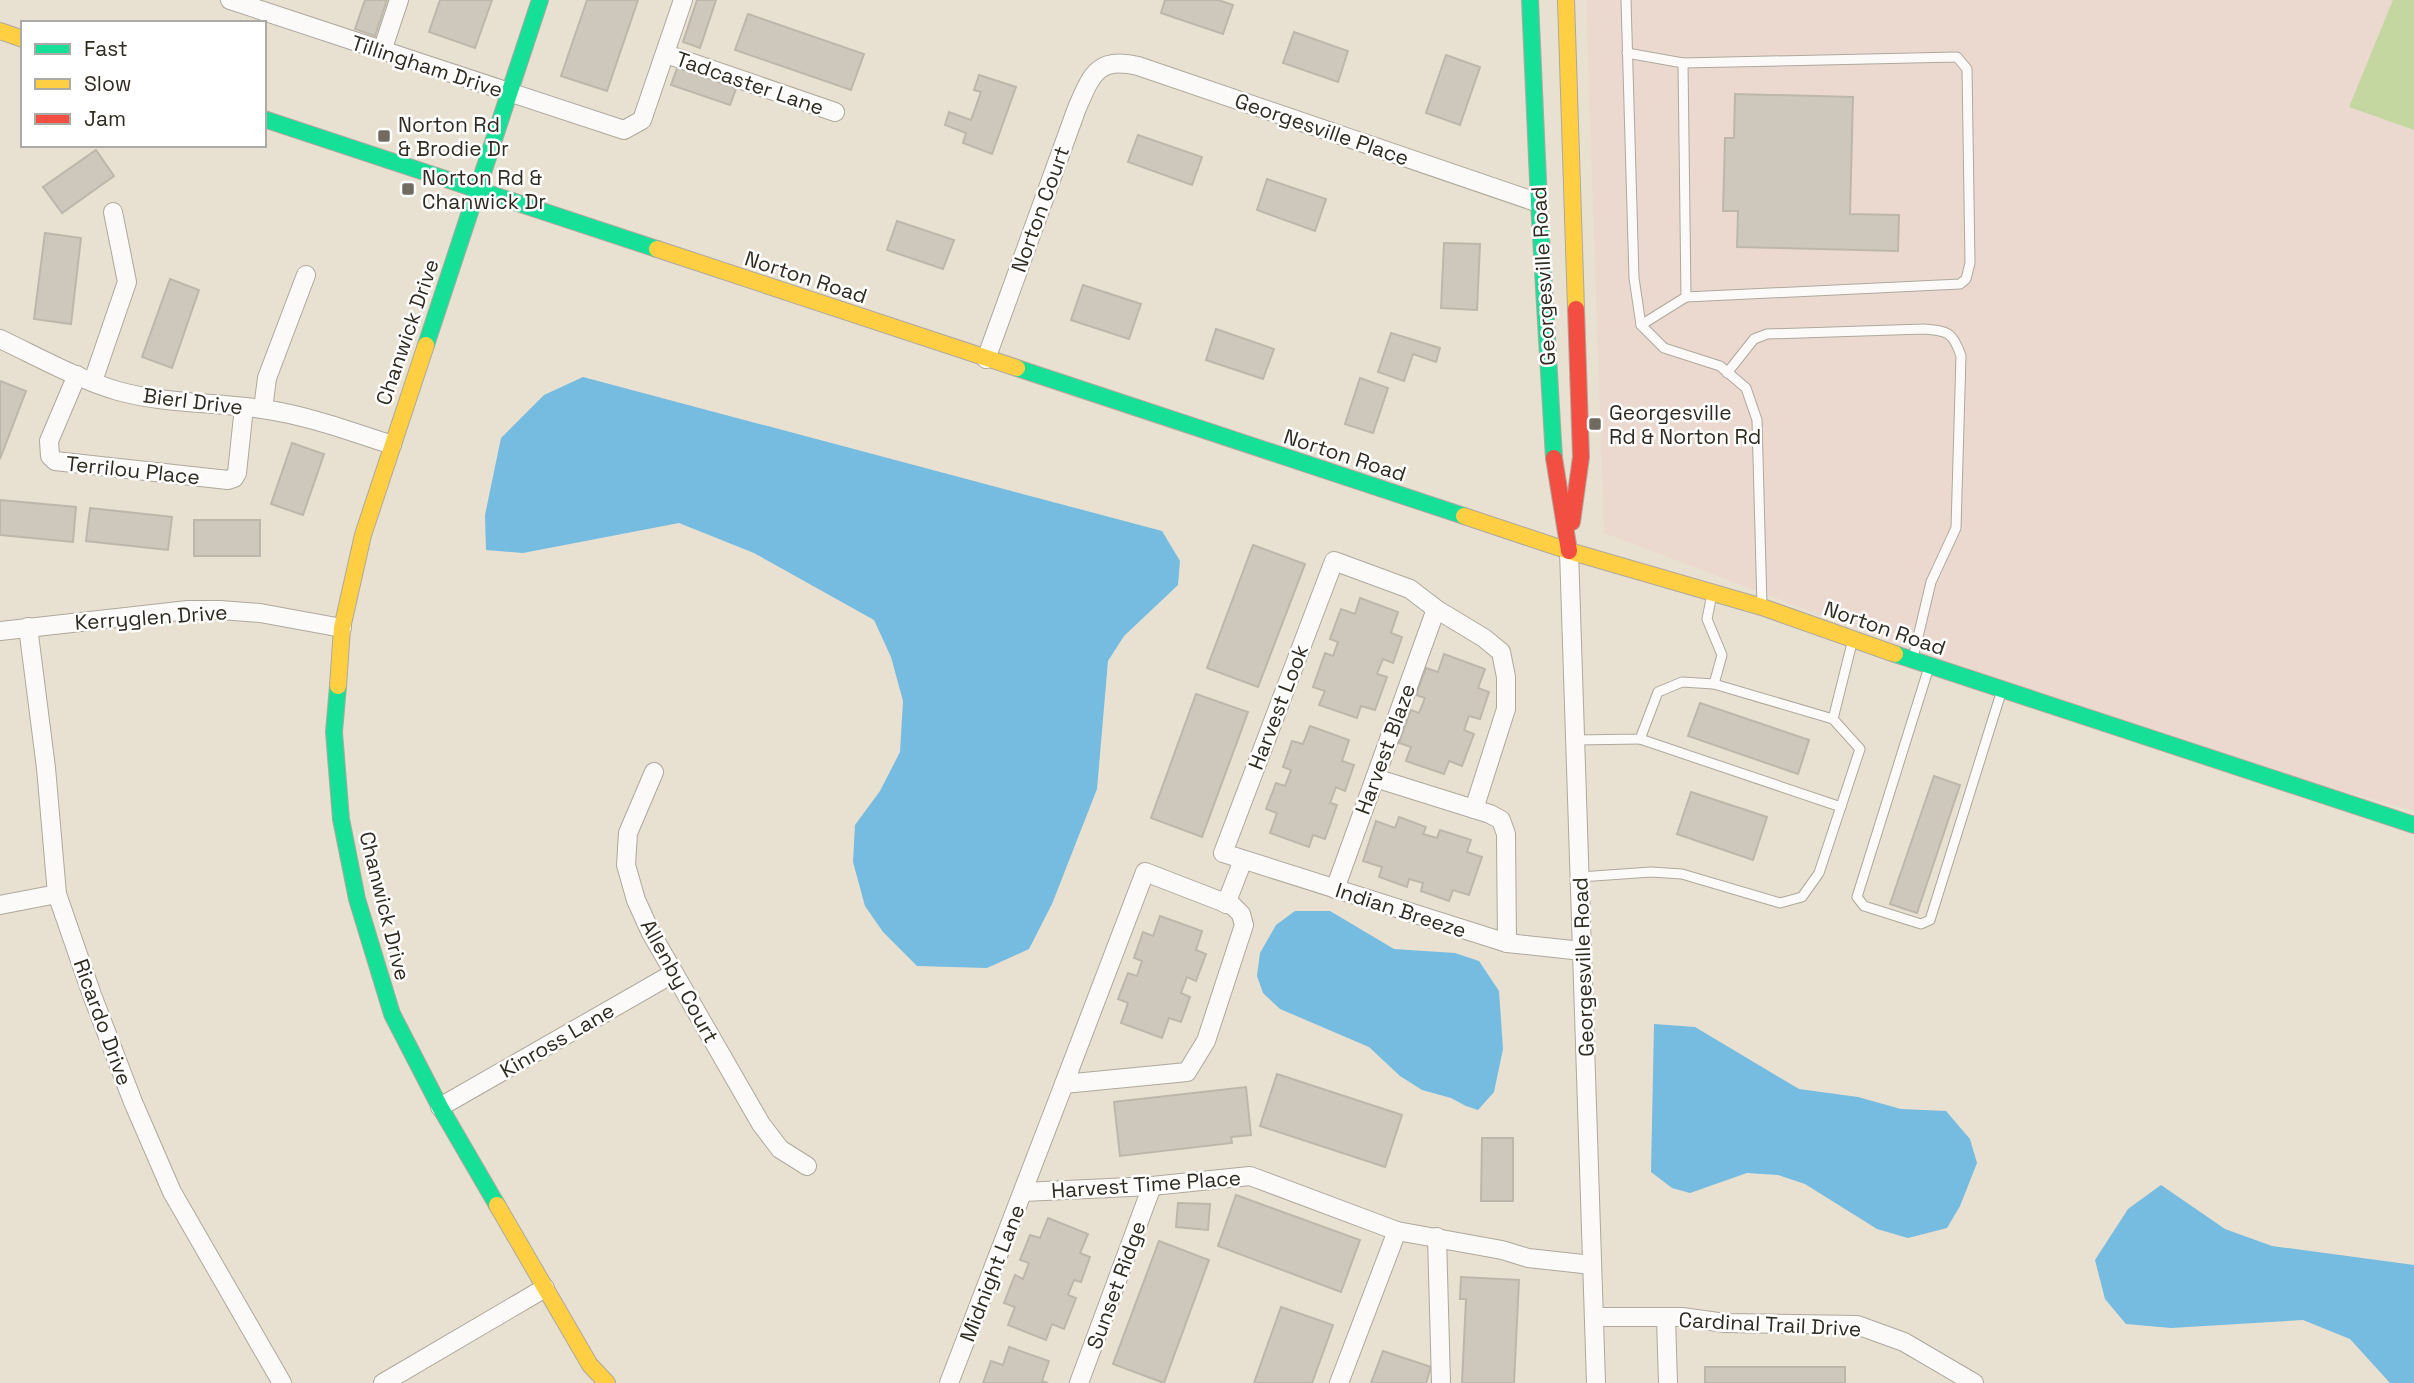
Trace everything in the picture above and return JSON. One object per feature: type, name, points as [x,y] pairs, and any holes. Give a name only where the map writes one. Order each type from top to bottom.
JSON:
[{"type":"main road","name":"Chanwick Drive","points":[[540,0],[363,535],[342,628],[334,732],[341,819],[357,899],[392,1014],[440,1107],[545,1288],[590,1365],[607,1383]]},
{"type":"main road","name":"Georgesville Road","points":[[1530,0],[1554,456],[1569,551]]},
{"type":"main road","name":"Georgesville Road","points":[[1566,0],[1581,457],[1569,551]]},
{"type":"main road","points":[[0,31],[21,38]]},
{"type":"main road","name":"Norton Road","points":[[266,120],[1569,551],[1762,607],[1929,666],[2414,825]]},
{"type":"street","name":"Tillingham Drive","points":[[230,0],[624,130],[642,120],[666,54]]},
{"type":"street","points":[[382,51],[399,0]]},
{"type":"street","points":[[666,54],[683,0]]},
{"type":"street","name":"Tadcaster Lane","points":[[666,54],[835,112]]},
{"type":"street","name":"Georgesville Place","points":[[1104,66],[1121,62],[1138,66],[1539,203]]},
{"type":"street","name":"Norton Court","points":[[986,359],[1077,108],[1094,74],[1104,66]]},
{"type":"street","points":[[85,378],[127,282],[113,212]]},
{"type":"street","points":[[263,409],[267,379],[306,275]]},
{"type":"street","name":"Bierl Drive","points":[[0,339],[118,391],[171,400],[263,409],[326,423],[392,445]]},
{"type":"street","name":"Terrilou Place","points":[[85,378],[49,440],[50,456],[55,461],[228,480],[234,478],[237,473],[244,407]]},
{"type":"street","name":"Georgesville Road","points":[[1569,551],[1596,1383]]},
{"type":"street","name":"Harvest Look","points":[[1223,853],[1334,561],[1410,589],[1436,609]]},
{"type":"street","points":[[1436,609],[1484,638],[1501,652],[1506,677],[1506,709],[1474,809]]},
{"type":"street","name":"Harvest Blaze","points":[[1335,889],[1436,609]]},
{"type":"street","name":"Kerryglen Drive","points":[[0,631],[188,610],[260,613],[342,628]]},
{"type":"street","name":"Ricardo Drive","points":[[28,628],[46,768],[57,894],[115,1054],[172,1192],[282,1383]]},
{"type":"street","name":"Allenby Court","points":[[654,772],[628,833],[625,865],[636,900],[651,933],[761,1124],[780,1149],[807,1166]]},
{"type":"street","points":[[1375,778],[1501,820],[1506,834],[1507,943]]},
{"type":"street","name":"Indian Breeze","points":[[1223,853],[1507,943],[1582,951]]},
{"type":"street","points":[[1064,1084],[1187,1072],[1206,1041],[1244,925],[1241,914],[1226,904],[1243,860]]},
{"type":"street","name":"Midnight Lane","points":[[949,1383],[1145,872],[1226,904]]},
{"type":"street","points":[[0,905],[57,894]]},
{"type":"street","name":"Kinross Lane","points":[[440,1107],[674,973]]},
{"type":"street","name":"Harvest Time Place","points":[[1023,1192],[1152,1186],[1250,1176],[1397,1231],[1437,1237],[1528,1258],[1592,1265]]},
{"type":"street","name":"Sunset Ridge","points":[[1079,1383],[1152,1186]]},
{"type":"street","points":[[1339,1383],[1397,1231]]},
{"type":"street","points":[[1437,1237],[1441,1383]]},
{"type":"street","points":[[383,1383],[545,1288]]},
{"type":"street","name":"Cardinal Trail Drive","points":[[1594,1317],[1682,1317],[1726,1323],[1857,1325],[1904,1342],[1974,1383]]},
{"type":"street","points":[[1666,1318],[1668,1383]]},
{"type":"lane","points":[[1626,0],[1634,278],[1641,326],[1664,348],[1720,366],[1746,388],[1757,420],[1762,607]]},
{"type":"lane","points":[[1627,53],[1683,63],[1957,57],[1967,69],[1970,263],[1966,279],[1960,284],[1686,297],[1641,326]]},
{"type":"lane","points":[[1683,63],[1686,297]]},
{"type":"lane","points":[[1727,373],[1754,339],[1767,334],[1924,329],[1945,331],[1955,340],[1961,356],[1956,528],[1931,582],[1912,660]]},
{"type":"lane","points":[[1712,593],[1707,619],[1722,655],[1714,684]]},
{"type":"lane","points":[[1833,719],[1853,639]]},
{"type":"lane","points":[[1929,666],[1857,897],[1864,906],[1921,924],[1930,920],[2001,690]]},
{"type":"lane","points":[[1580,877],[1651,872],[1682,874],[1780,903],[1802,897],[1819,873],[1860,749],[1833,719],[1714,684],[1682,682],[1658,692],[1640,739]]},
{"type":"lane","points":[[1575,740],[1640,739],[1841,807]]},
{"type":"shaded area","points":[[1586,0],[2393,0],[2349,107],[2414,130],[2414,811],[2123,730],[1604,533]]},
{"type":"green space","points":[[2393,0],[2414,0],[2414,130],[2349,107]]},
{"type":"water","points":[[583,377],[1162,531],[1180,561],[1178,585],[1124,636],[1108,661],[1097,789],[1052,904],[1029,949],[987,968],[917,966],[883,932],[865,906],[853,862],[855,825],[880,791],[900,752],[903,701],[891,657],[874,620],[754,553],[679,523],[523,553],[486,550],[485,515],[501,438],[544,395]]},
{"type":"water","points":[[1295,911],[1330,911],[1394,949],[1455,953],[1479,961],[1499,991],[1503,1049],[1494,1092],[1478,1110],[1451,1098],[1422,1090],[1400,1076],[1369,1047],[1280,1009],[1263,993],[1257,976],[1260,953],[1276,925]]},
{"type":"water","points":[[1654,1024],[1695,1027],[1799,1089],[1858,1097],[1901,1109],[1946,1111],[1970,1139],[1977,1163],[1960,1206],[1947,1228],[1908,1238],[1877,1229],[1805,1184],[1778,1175],[1747,1173],[1690,1193],[1672,1188],[1651,1172]]},
{"type":"water","points":[[2161,1185],[2225,1229],[2272,1246],[2414,1265],[2414,1383],[2390,1383],[2350,1339],[2303,1320],[2171,1328],[2126,1324],[2105,1299],[2095,1260],[2128,1209]]},
{"type":"building","points":[[365,0],[387,0],[375,36],[355,29]]},
{"type":"building","points":[[440,0],[492,0],[475,48],[429,32]]},
{"type":"building","points":[[587,0],[638,0],[607,91],[561,76]]},
{"type":"building","points":[[697,0],[716,0],[700,48],[683,42]]},
{"type":"building","points":[[1165,0],[1218,0],[1233,5],[1223,34],[1161,13]]},
{"type":"building","points":[[748,14],[864,54],[851,90],[735,50]]},
{"type":"building","points":[[1294,32],[1348,51],[1338,82],[1283,63]]},
{"type":"building","points":[[1446,55],[1480,67],[1460,125],[1426,113]]},
{"type":"building","points":[[678,66],[737,86],[730,105],[671,85]]},
{"type":"building","points":[[979,75],[1016,87],[992,154],[963,143],[966,133],[945,125],[949,112],[971,120],[981,92],[974,90]]},
{"type":"building","points":[[1735,94],[1853,97],[1850,214],[1899,215],[1898,251],[1737,247],[1738,211],[1723,211],[1725,138],[1734,138]]},
{"type":"building","points":[[1138,135],[1202,157],[1192,185],[1128,162]]},
{"type":"building","points":[[96,150],[114,176],[62,213],[43,187]]},
{"type":"building","points":[[1267,179],[1326,199],[1315,231],[1257,210]]},
{"type":"building","points":[[897,221],[954,240],[943,269],[887,250]]},
{"type":"building","points":[[45,233],[81,238],[71,324],[34,319]]},
{"type":"building","points":[[1444,243],[1480,244],[1477,310],[1441,308]]},
{"type":"building","points":[[170,279],[199,290],[172,368],[142,357]]},
{"type":"building","points":[[1083,285],[1141,304],[1129,339],[1071,320]]},
{"type":"building","points":[[1216,329],[1274,349],[1263,379],[1206,360]]},
{"type":"building","points":[[1391,333],[1440,348],[1436,362],[1413,354],[1404,381],[1378,372]]},
{"type":"building","points":[[1360,378],[1388,388],[1373,433],[1345,424]]},
{"type":"building","points":[[0,381],[26,391],[0,459]]},
{"type":"building","points":[[292,443],[324,454],[303,515],[271,504]]},
{"type":"building","points":[[0,500],[76,507],[73,542],[0,535]]},
{"type":"building","points":[[90,508],[172,517],[168,550],[86,541]]},
{"type":"building","points":[[194,520],[260,520],[260,556],[194,556]]},
{"type":"building","points":[[1253,545],[1305,564],[1258,687],[1207,668]]},
{"type":"building","points":[[1360,598],[1398,612],[1391,633],[1402,637],[1393,663],[1383,659],[1377,674],[1387,677],[1375,710],[1361,706],[1357,718],[1319,705],[1325,691],[1313,687],[1325,653],[1333,656],[1338,642],[1330,639],[1341,609],[1355,614]]},
{"type":"building","points":[[1444,654],[1485,669],[1478,688],[1489,692],[1480,719],[1469,716],[1464,730],[1474,734],[1462,766],[1449,761],[1444,774],[1406,761],[1411,747],[1399,743],[1411,710],[1419,713],[1425,698],[1416,695],[1426,668],[1438,672]]},
{"type":"building","points":[[1196,694],[1248,712],[1202,837],[1151,818]]},
{"type":"building","points":[[1700,703],[1809,740],[1798,774],[1688,736]]},
{"type":"building","points":[[1310,726],[1349,740],[1342,761],[1354,765],[1345,791],[1336,787],[1330,803],[1337,805],[1325,839],[1313,835],[1309,847],[1270,833],[1277,813],[1266,809],[1276,783],[1285,786],[1291,770],[1283,767],[1292,741],[1303,744]]},
{"type":"building","points":[[1934,776],[1960,785],[1917,913],[1890,904]]},
{"type":"building","points":[[1691,792],[1767,817],[1753,860],[1677,834]]},
{"type":"building","points":[[1399,817],[1426,827],[1423,834],[1437,838],[1440,830],[1471,840],[1467,852],[1482,857],[1469,895],[1453,890],[1449,901],[1421,891],[1423,883],[1409,879],[1407,887],[1379,877],[1382,867],[1363,861],[1376,821],[1395,828]]},
{"type":"building","points":[[1160,916],[1202,931],[1196,950],[1206,954],[1196,981],[1187,977],[1181,993],[1190,997],[1181,1022],[1169,1018],[1162,1038],[1121,1023],[1128,1003],[1118,999],[1128,973],[1137,976],[1142,961],[1134,958],[1143,932],[1153,936]]},
{"type":"building","points":[[1277,1074],[1402,1115],[1385,1167],[1260,1126]]},
{"type":"building","points":[[1246,1087],[1251,1135],[1231,1137],[1232,1143],[1120,1156],[1114,1102]]},
{"type":"building","points":[[1482,1138],[1513,1138],[1513,1201],[1481,1201]]},
{"type":"building","points":[[1236,1195],[1360,1240],[1341,1292],[1218,1246]]},
{"type":"building","points":[[1178,1203],[1210,1204],[1208,1230],[1176,1227]]},
{"type":"building","points":[[1048,1218],[1088,1234],[1080,1253],[1090,1257],[1081,1282],[1074,1280],[1068,1295],[1076,1298],[1064,1329],[1052,1324],[1046,1340],[1008,1325],[1015,1307],[1004,1303],[1015,1275],[1023,1279],[1029,1263],[1020,1260],[1030,1235],[1040,1238]]},
{"type":"building","points":[[1159,1241],[1209,1260],[1164,1383],[1113,1364]]},
{"type":"building","points":[[1461,1277],[1519,1280],[1514,1383],[1462,1383],[1466,1299],[1460,1299]]},
{"type":"building","points":[[1281,1307],[1333,1325],[1312,1383],[1254,1383]]},
{"type":"building","points":[[1009,1347],[1049,1361],[1042,1381],[1048,1383],[983,1383],[991,1361],[1003,1365]]},
{"type":"building","points":[[1383,1351],[1431,1367],[1426,1383],[1371,1383]]},
{"type":"building","points":[[1705,1367],[1845,1367],[1845,1383],[1705,1383]]},
{"type":"traffic: fast","points":[[426,345],[540,0]]},
{"type":"traffic: fast","points":[[1530,0],[1554,458]]},
{"type":"traffic: fast","points":[[266,120],[657,249]]},
{"type":"traffic: fast","points":[[1017,368],[1464,516]]},
{"type":"traffic: fast","points":[[1895,654],[2414,825]]},
{"type":"traffic: fast","points":[[338,686],[334,732],[341,819],[357,899],[392,1014],[440,1107],[497,1205]]},
{"type":"traffic: slow","points":[[1566,0],[1576,309]]},
{"type":"traffic: slow","points":[[0,31],[21,38]]},
{"type":"traffic: slow","points":[[657,249],[1017,368]]},
{"type":"traffic: slow","points":[[338,686],[342,628],[363,535],[426,345]]},
{"type":"traffic: slow","points":[[1464,516],[1569,551],[1762,607],[1895,654]]},
{"type":"traffic: slow","points":[[497,1205],[590,1365],[607,1383]]},
{"type":"traffic: jam","points":[[1572,522],[1581,457],[1576,309]]},
{"type":"traffic: jam","points":[[1554,458],[1569,551]]},
{"type":"place","name":"Norton Rd & Brodie Dr","points":[[384,136]]},
{"type":"place","name":"Norton Rd & Chanwick Dr","points":[[408,189]]},
{"type":"place","name":"Georgesville Rd & Norton Rd","points":[[1595,424]]}]
